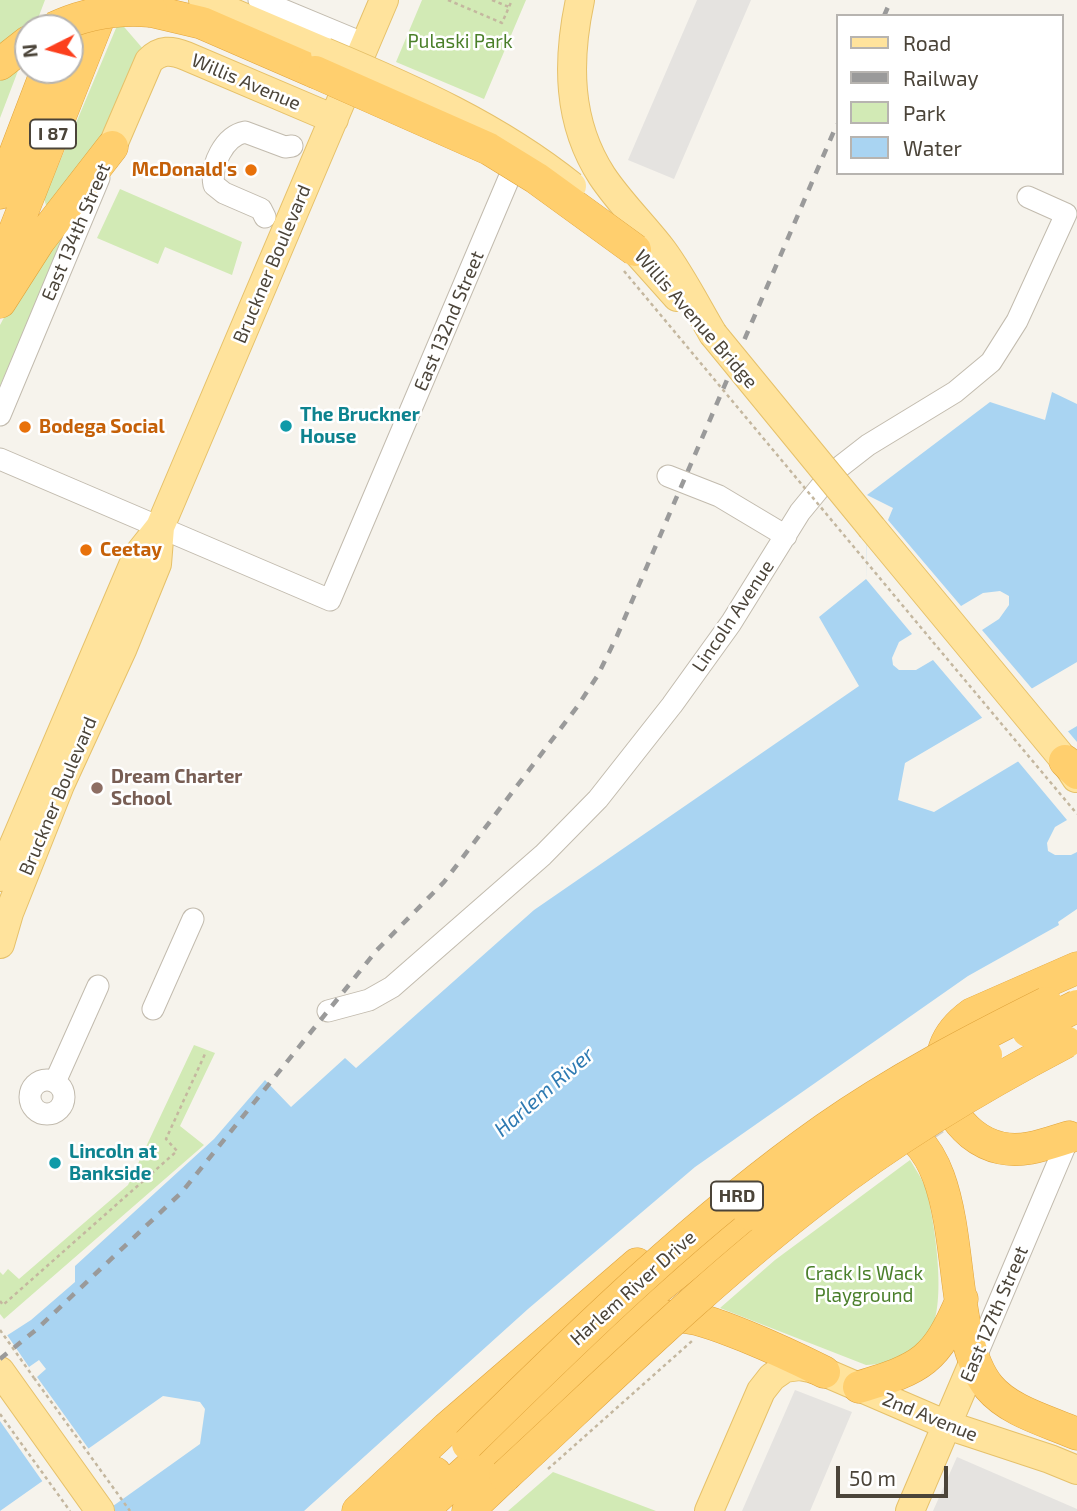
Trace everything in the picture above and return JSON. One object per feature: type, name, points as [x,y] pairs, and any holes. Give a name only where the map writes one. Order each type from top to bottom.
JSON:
[{"type":"highway","name":"I 87","points":[[0,268],[106,0]]},
{"type":"highway","points":[[84,16],[105,12],[152,11],[184,17],[320,62],[489,149],[536,178],[629,259]]},
{"type":"highway","points":[[0,64],[14,53]]},
{"type":"highway","name":"I 87","points":[[0,193],[42,84]]},
{"type":"highway","points":[[0,302],[39,241],[112,147]]},
{"type":"highway","points":[[1069,1137],[1023,1149],[1000,1148],[983,1142],[960,1123],[950,1108],[943,1088],[942,1060],[948,1041],[972,1014],[1077,968]]},
{"type":"highway","name":"Harlem River Drive","points":[[391,1511],[468,1444],[545,1368],[672,1252],[804,1144],[889,1086],[933,1061],[1062,1005],[1077,990]]},
{"type":"highway","name":"HRD","points":[[468,1511],[683,1312],[820,1196],[964,1097],[1072,1039]]},
{"type":"highway","points":[[358,1511],[447,1429],[655,1248],[790,1142],[834,1120],[870,1118],[888,1122],[910,1133],[923,1148],[945,1196],[968,1343],[984,1380],[1002,1400],[1077,1434]]},
{"type":"highway","points":[[859,1387],[905,1373],[929,1357],[946,1335],[962,1299]]},
{"type":"highway","points":[[422,1511],[603,1347],[629,1328],[645,1321],[672,1316],[705,1320],[824,1372]]},
{"type":"main road","points":[[203,0],[320,62]]},
{"type":"main road","name":"Bruckner Boulevard","points":[[0,877],[137,556],[160,527],[384,0]]},
{"type":"main road","points":[[580,0],[570,55],[573,96],[582,135],[590,155],[609,186],[664,253],[713,334]]},
{"type":"main road","name":"Willis Avenue","points":[[158,53],[177,52],[334,119]]},
{"type":"main road","name":"East 134th Street","points":[[112,147],[149,61],[158,53]]},
{"type":"main road","name":"Willis Avenue Bridge","points":[[629,259],[713,334],[1073,771]]},
{"type":"main road","name":"Bruckner Boulevard","points":[[0,945],[9,913],[60,785],[157,564],[160,527]]},
{"type":"main road","name":"East 127th Street","points":[[910,1511],[974,1361]]},
{"type":"main road","name":"2nd Avenue","points":[[709,1511],[757,1399],[767,1382],[792,1366],[824,1372],[947,1425],[1077,1470]]},
{"type":"main road","points":[[0,1371],[100,1511]]},
{"type":"street","points":[[259,0],[365,44]]},
{"type":"street","name":"East 132nd Street","points":[[160,527],[330,600],[518,157],[467,129],[351,78]]},
{"type":"street","points":[[265,217],[261,209],[224,193],[214,185],[212,174],[221,151],[239,132],[285,147],[292,146]]},
{"type":"street","name":"East 134th Street","points":[[0,415],[112,147]]},
{"type":"street","name":"Lincoln Avenue","points":[[328,1011],[369,1000],[392,987],[565,834],[613,781],[672,705],[745,602],[809,499],[842,464],[955,392],[983,370],[998,352],[1022,311],[1066,214],[1028,197]]},
{"type":"street","points":[[0,460],[160,527]]},
{"type":"street","points":[[668,476],[719,496],[786,536]]},
{"type":"street","points":[[153,1009],[193,919]]},
{"type":"street","points":[[55,1082],[98,986]]},
{"type":"street","points":[[888,1069],[908,1058]]},
{"type":"street","points":[[962,1299],[966,1245],[964,1213],[942,1135],[994,1162],[1023,1163],[1069,1137]]},
{"type":"street","name":"East 127th Street","points":[[974,1361],[1069,1137]]},
{"type":"path","points":[[448,0],[502,23],[512,0]]},
{"type":"path","points":[[492,0],[509,7]]},
{"type":"path","points":[[629,259],[1077,814]]},
{"type":"path","points":[[0,1301],[4,1306],[177,1151],[166,1139],[205,1054]]},
{"type":"path","points":[[0,1330],[130,1511]]},
{"type":"path","points":[[541,1476],[693,1340]]},
{"type":"path","points":[[0,1415],[70,1511]]},
{"type":"green space","points":[[0,0],[45,0],[40,14],[14,14],[14,81],[0,118],[0,80],[5,74],[0,49]]},
{"type":"green space","name":"Pulaski Park","points":[[422,0],[526,0],[484,99],[396,62]]},
{"type":"green space","points":[[119,21],[144,50],[91,159],[55,194],[59,201],[46,205],[44,199]]},
{"type":"green space","points":[[120,189],[242,242],[232,275],[165,247],[158,264],[97,238]]},
{"type":"green space","points":[[73,219],[0,386],[0,325],[32,265]]},
{"type":"green space","points":[[194,1045],[215,1053],[180,1126],[204,1145],[4,1319],[0,1314],[0,1272],[3,1275],[8,1269],[19,1279],[128,1185]]},
{"type":"green space","name":"Crack Is Wack Playground","points":[[910,1160],[927,1193],[939,1284],[935,1319],[925,1340],[918,1346],[893,1360],[866,1365],[720,1308],[775,1260]]},
{"type":"green space","points":[[553,1472],[656,1511],[508,1511]]},
{"type":"shaded area","points":[[697,0],[751,0],[674,179],[628,160]]},
{"type":"shaded area","points":[[795,1390],[852,1412],[810,1511],[742,1511]]},
{"type":"shaded area","points":[[957,1457],[1077,1509],[1077,1511],[933,1511]]},
{"type":"water","name":"Harlem River","points":[[1052,392],[1077,404],[1077,662],[905,763],[898,800],[934,812],[1077,726],[1077,909],[1058,922],[1059,925],[968,976],[695,1167],[528,1309],[304,1511],[106,1511],[200,1444],[205,1409],[200,1402],[163,1396],[0,1511],[0,1340],[31,1320],[75,1282],[75,1266],[214,1139],[265,1080],[291,1107],[345,1058],[356,1068],[534,910],[859,686],[819,617],[866,579],[867,495],[990,402],[1045,420]]},
{"type":"pier","points":[[867,495],[893,508],[888,520],[961,606],[983,593],[1000,591],[1009,596],[1009,605],[999,619],[982,630],[1034,691],[984,720],[933,660],[916,670],[899,670],[893,665],[892,658],[899,642],[912,634],[866,579]]},
{"type":"pier","points":[[1066,729],[1077,742],[1077,852],[1071,855],[1055,855],[1048,851],[1047,843],[1055,827],[1067,820],[1016,759]]},
{"type":"pier","points":[[5,1332],[29,1367],[39,1360],[46,1369],[37,1377],[91,1452],[45,1485],[0,1421],[0,1336]]},
{"type":"tunnel","points":[[889,1069],[937,1141]]},
{"type":"railway","points":[[885,14],[891,0]]},
{"type":"railway","points":[[0,1359],[37,1329],[182,1192],[377,950],[444,882],[577,707],[598,675],[617,636],[836,126]]},
{"type":"place","name":"McDonald's","points":[[251,170]]},
{"type":"place","name":"The Bruckner House","points":[[286,426]]},
{"type":"place","name":"Bodega Social","points":[[25,427]]},
{"type":"place","name":"Ceetay","points":[[86,550]]},
{"type":"place","name":"Dream Charter School","points":[[97,788]]},
{"type":"place","name":"Lincoln at Bankside","points":[[55,1163]]}]
